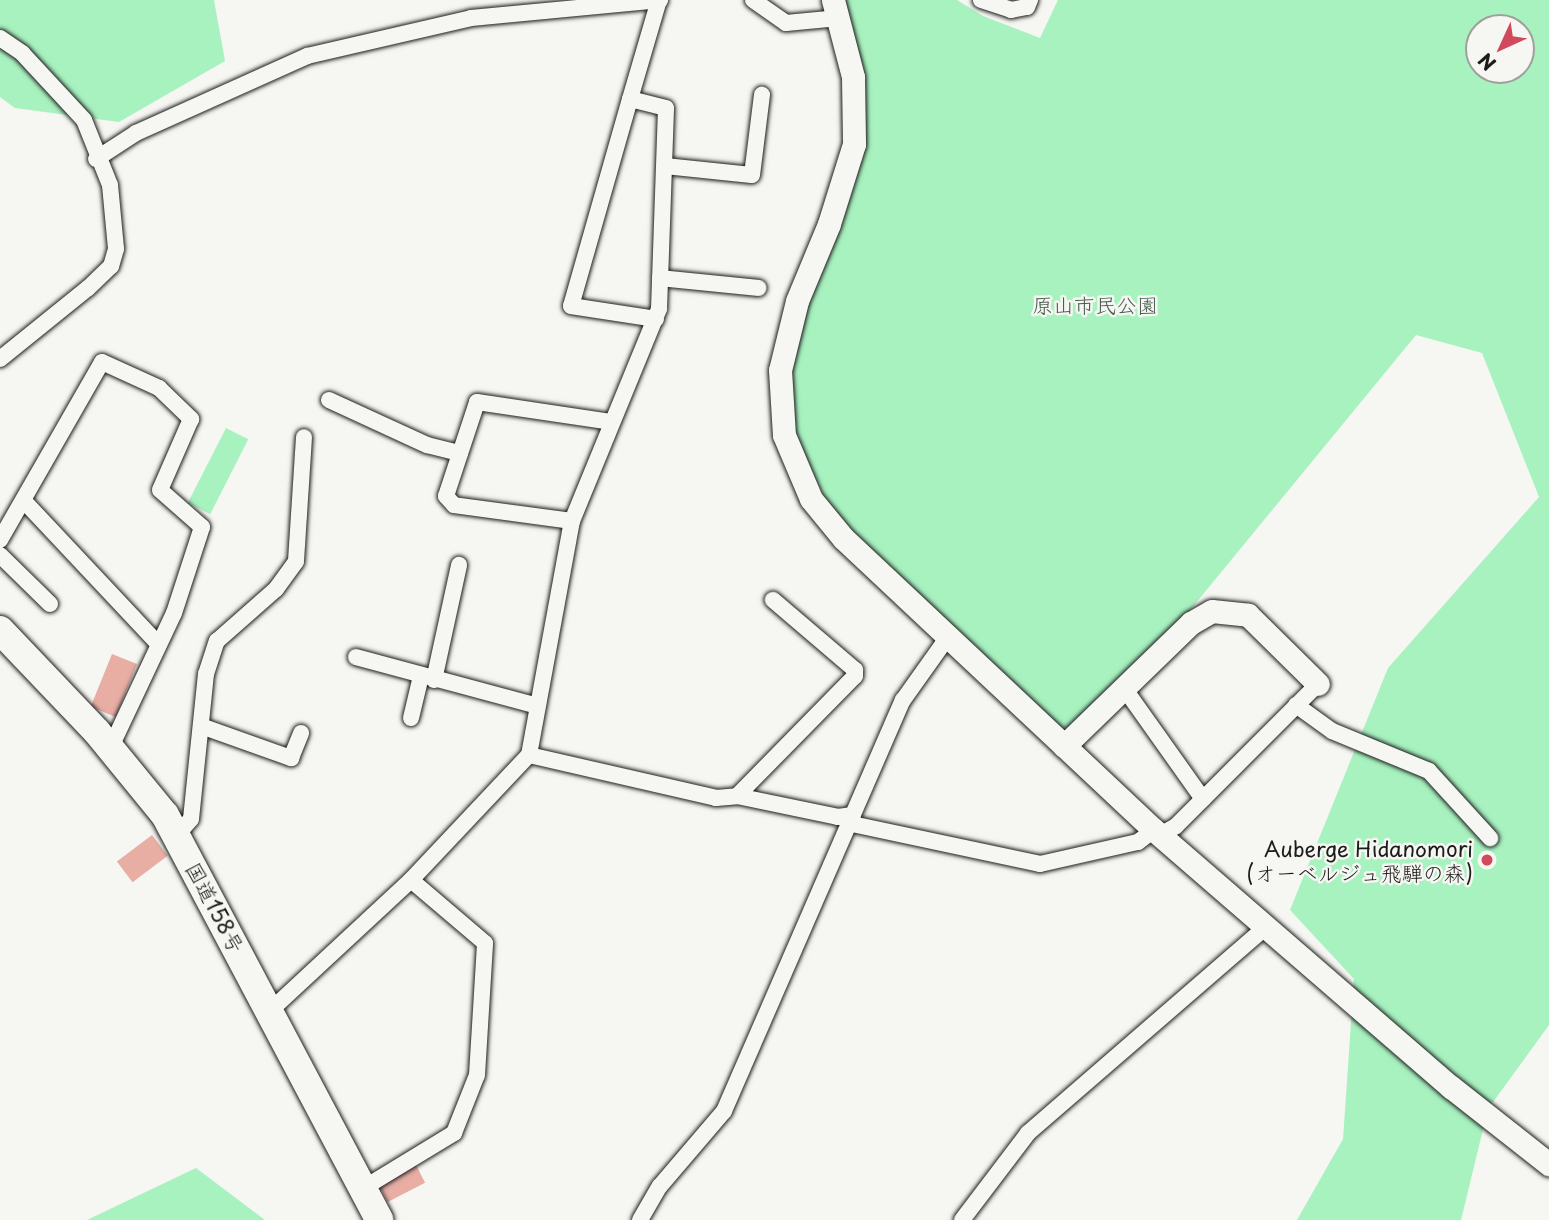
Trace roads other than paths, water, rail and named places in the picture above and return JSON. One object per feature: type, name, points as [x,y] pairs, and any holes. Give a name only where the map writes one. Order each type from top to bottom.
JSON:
[{"type":"highway","name":"国道158号","points":[[0,630],[111,747],[177,835],[379,1220]]},
{"type":"street","points":[[96,159],[136,133],[334,48],[471,18],[660,0],[571,306],[656,318]]},
{"type":"street","points":[[753,0],[786,23],[836,9],[856,99],[854,144],[783,349],[780,390],[784,435],[801,481],[825,519],[947,638],[1157,833],[1451,1087],[1549,1164]]},
{"type":"street","points":[[981,0],[1011,10],[1027,7],[1030,0]]},
{"type":"street","points":[[0,38],[22,53],[83,120],[111,196],[116,249],[111,266],[0,359]]},
{"type":"street","points":[[664,166],[752,176],[762,95]]},
{"type":"street","points":[[271,1010],[411,880],[529,755],[572,521],[656,318],[666,108],[630,99]]},
{"type":"street","points":[[660,278],[758,288]]},
{"type":"street","points":[[0,540],[102,362],[159,388],[191,419],[160,490],[202,527],[159,645],[111,747]]},
{"type":"street","points":[[329,400],[427,445],[460,453]]},
{"type":"street","points":[[572,521],[454,505],[446,496],[477,402],[611,422]]},
{"type":"street","points":[[177,835],[191,819],[206,674],[216,641],[276,589],[296,561],[304,437]]},
{"type":"street","points":[[24,500],[159,645]]},
{"type":"street","points":[[0,555],[50,604]]},
{"type":"street","points":[[411,718],[427,678],[459,565]]},
{"type":"street","points":[[737,796],[855,676],[855,670],[773,600]]},
{"type":"street","points":[[529,755],[716,798],[737,796],[853,820],[1040,864],[1138,842],[1157,833],[1203,799],[1318,684],[1248,615],[1224,609],[1191,623],[1064,746]]},
{"type":"street","points":[[640,1220],[660,1186],[724,1111],[913,680],[947,638]]},
{"type":"street","points":[[356,657],[537,706]]},
{"type":"street","points":[[1124,688],[1203,799]]},
{"type":"street","points":[[1296,705],[1332,731],[1429,771],[1490,838]]},
{"type":"street","points":[[201,726],[291,758],[301,733]]},
{"type":"street","points":[[362,1189],[454,1133],[477,1075],[485,943],[411,880]]},
{"type":"street","points":[[962,1220],[1028,1133],[1265,928]]},
{"type":"place","name":"Auberge Hidanomori (オーベルジュ飛騨の森)","points":[[1487,860]]},
{"type":"park label","name":"原山市民公園","points":[[1095,304]]}]
